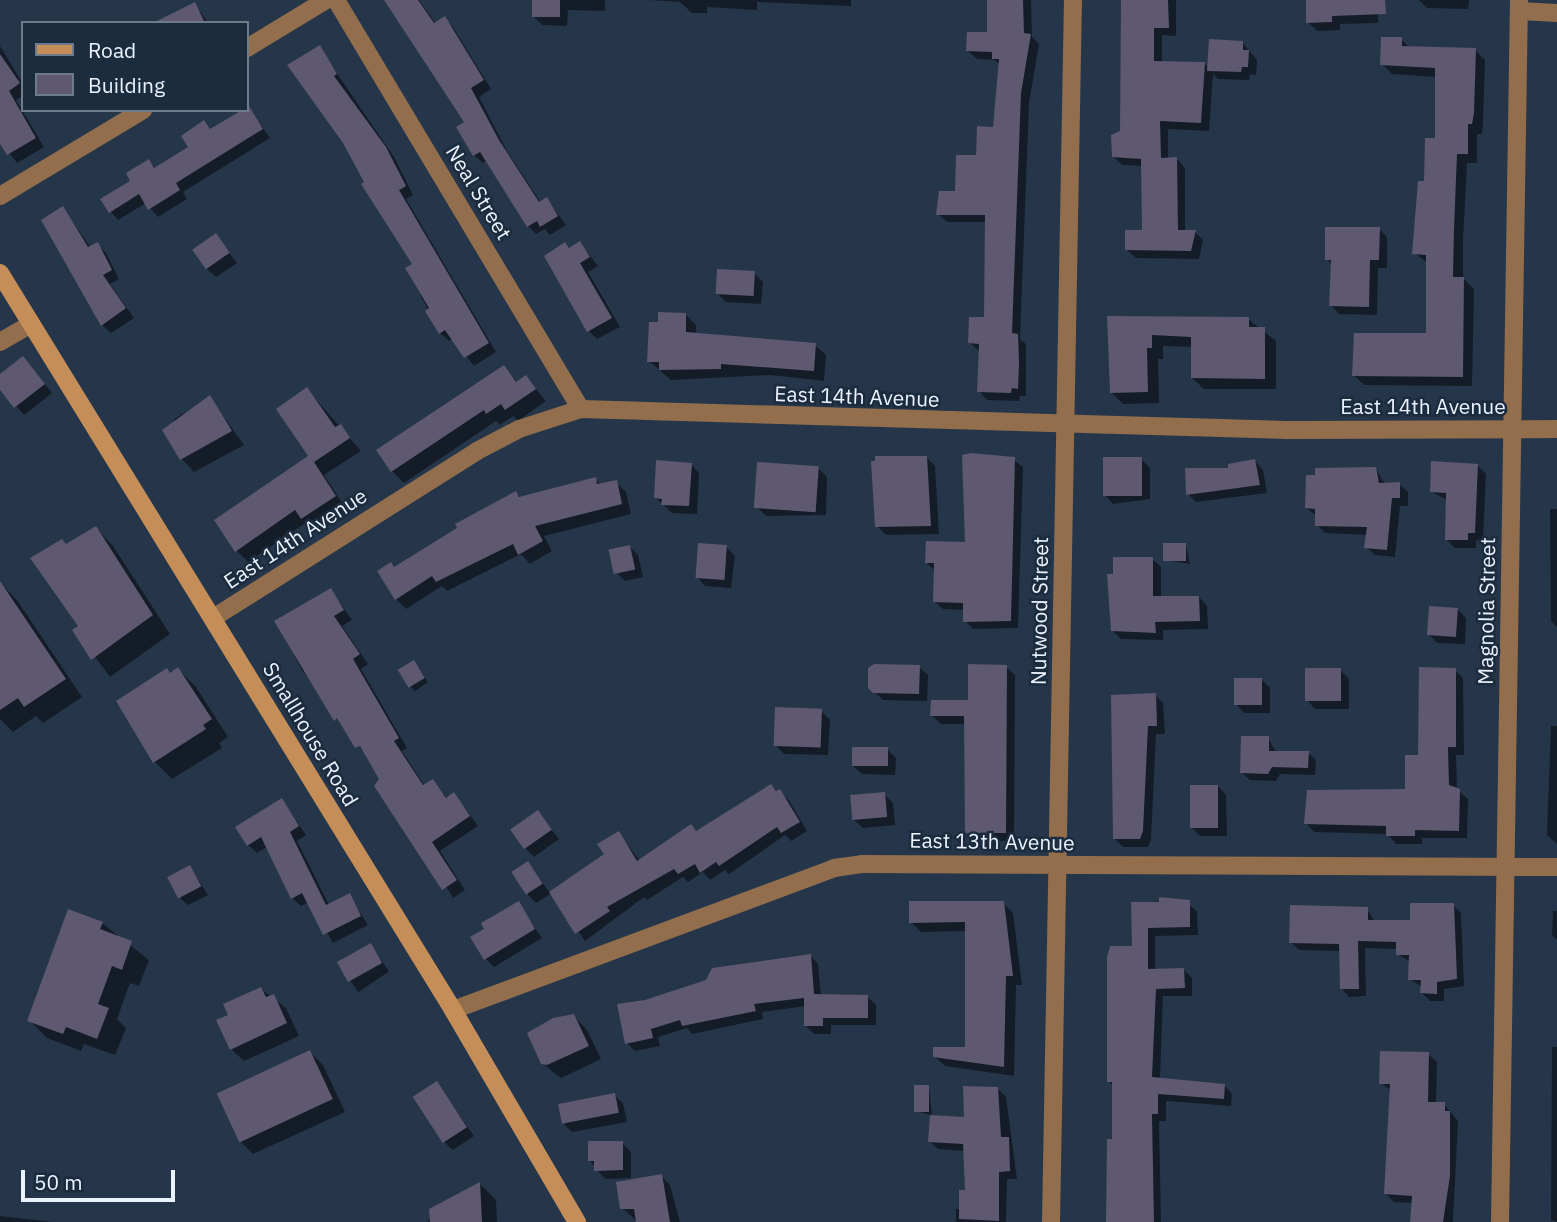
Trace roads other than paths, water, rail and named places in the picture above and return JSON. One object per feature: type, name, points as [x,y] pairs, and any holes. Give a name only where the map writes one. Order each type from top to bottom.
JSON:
[{"type":"street","points":[[248,47],[326,0]]},
{"type":"street","name":"Neal Street","points":[[336,0],[581,409]]},
{"type":"street","name":"Nutwood Street","points":[[1051,1222],[1073,0]]},
{"type":"street","points":[[1519,6],[1557,13]]},
{"type":"street","name":"Magnolia Street","points":[[1500,1222],[1510,428],[1519,6]]},
{"type":"street","points":[[0,196],[140,112]]},
{"type":"street","name":"Smallhouse Road","points":[[0,273],[453,1010],[578,1222]]},
{"type":"street","points":[[0,342],[31,324]]},
{"type":"street","name":"East 14th Avenue","points":[[213,618],[477,451],[519,429],[581,409],[1287,430],[1557,429]]},
{"type":"street","name":"East 13th Avenue","points":[[453,1010],[834,868],[939,861],[1057,865],[1557,867]]}]
